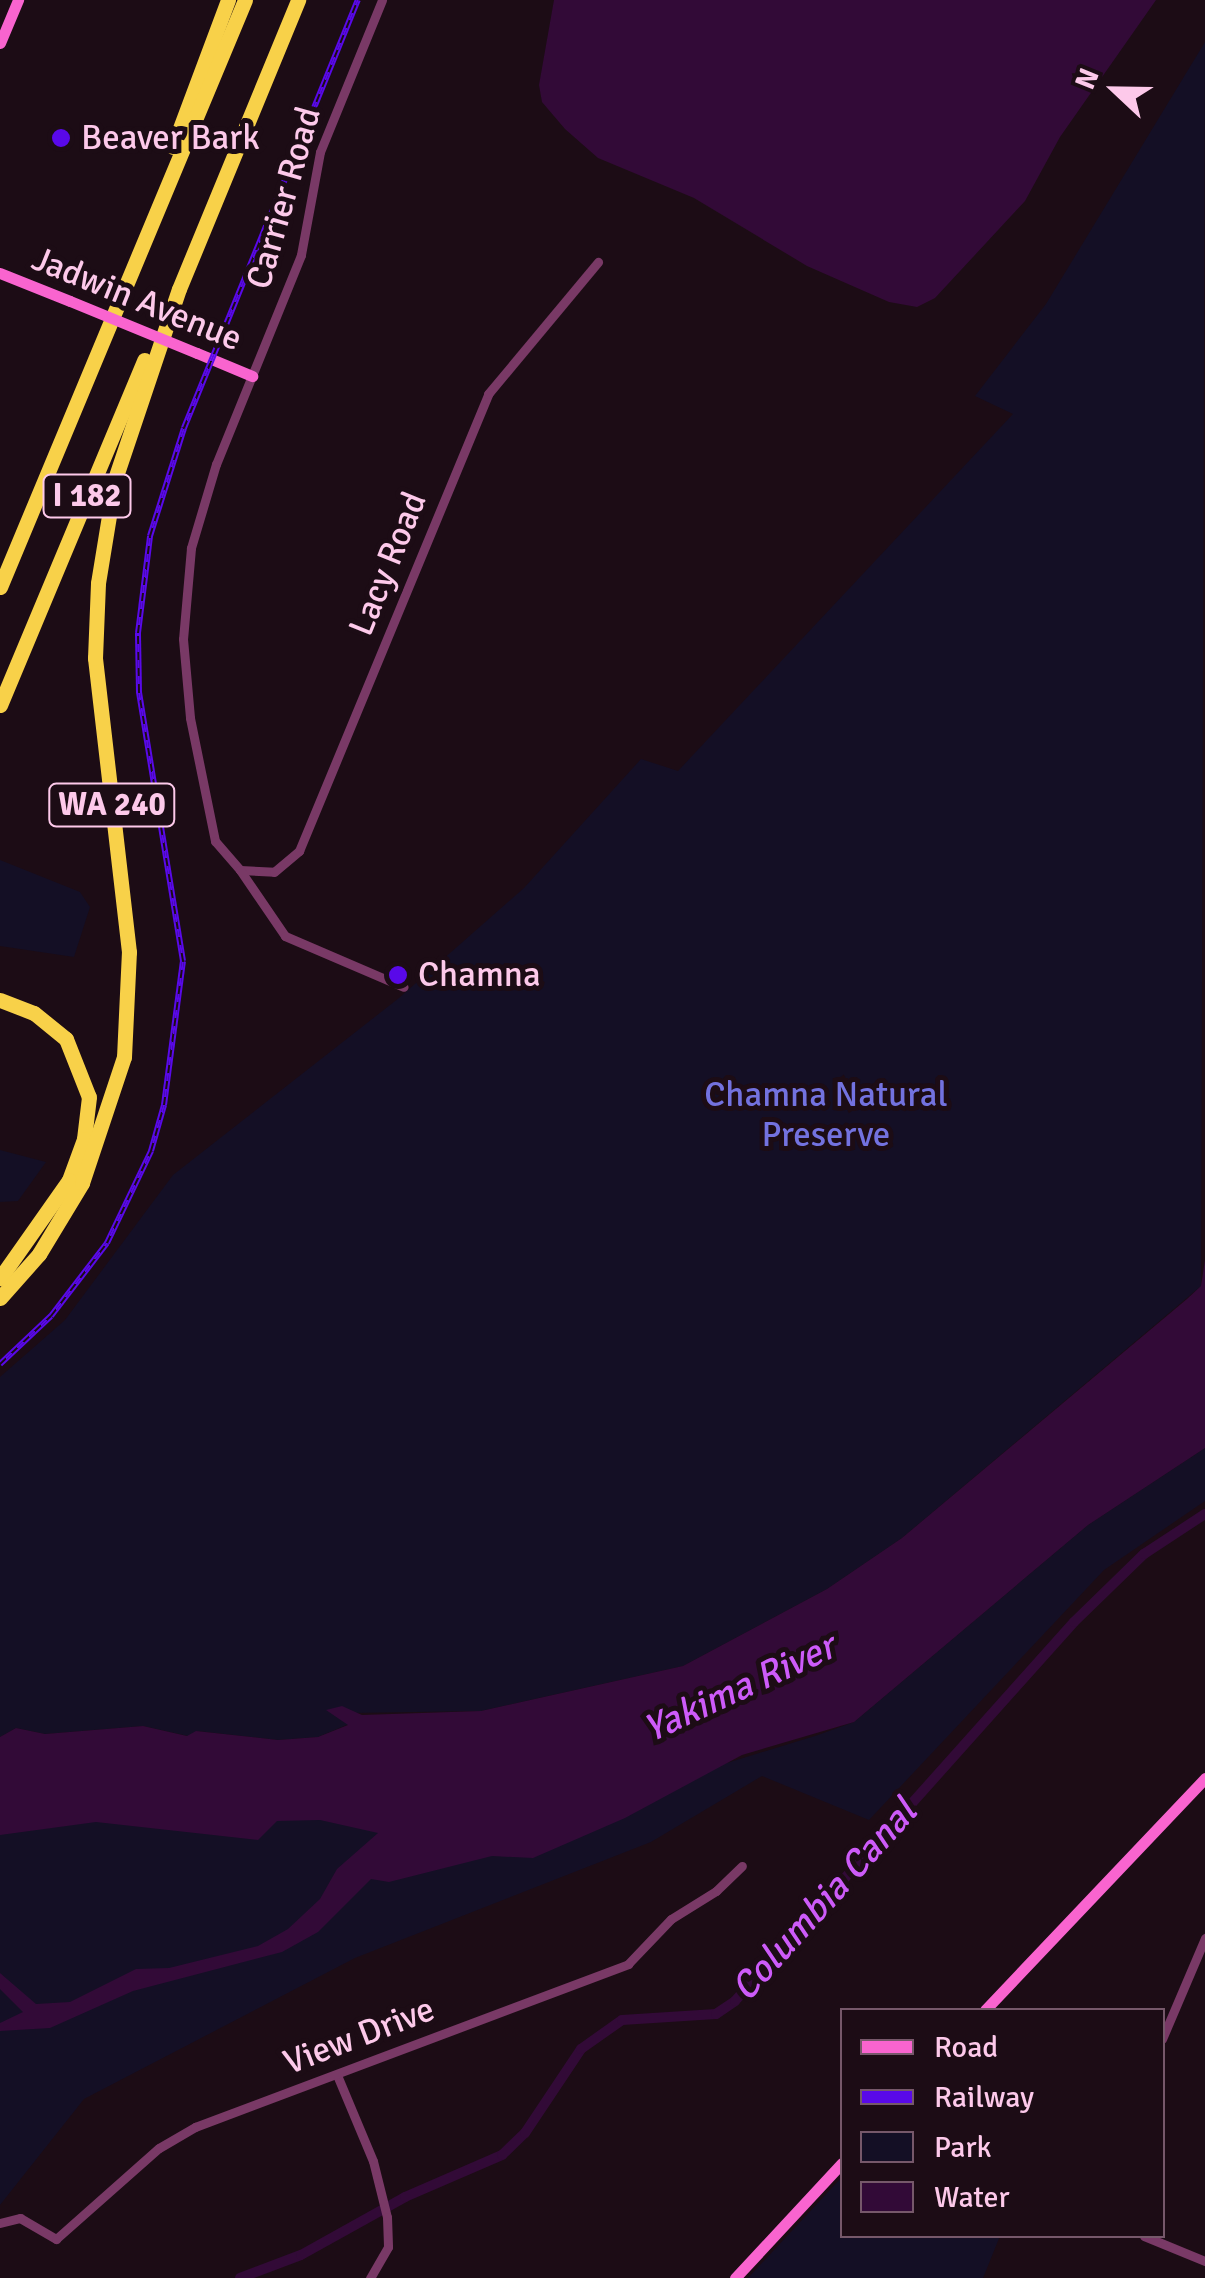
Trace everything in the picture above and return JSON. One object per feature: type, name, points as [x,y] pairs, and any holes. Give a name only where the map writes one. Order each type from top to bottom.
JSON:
[{"type":"highway","name":"I 182","points":[[0,586],[245,0]]},
{"type":"highway","name":"I 182","points":[[0,705],[298,0]]},
{"type":"highway","points":[[119,301],[227,2]]},
{"type":"highway","name":"WA 240","points":[[0,1298],[46,1243],[82,1183],[124,1057],[129,952],[98,696],[95,617],[116,479],[179,289]]},
{"type":"highway","points":[[0,1000],[52,1025],[78,1058],[89,1097],[84,1139],[68,1180],[0,1278]]},
{"type":"main road","points":[[0,43],[18,0]]},
{"type":"main road","name":"Jadwin Avenue","points":[[0,273],[252,376]]},
{"type":"main road","points":[[987,2008],[1205,1778]]},
{"type":"main road","points":[[735,2278],[840,2165]]},
{"type":"street","name":"Carrier Road","points":[[382,0],[320,152],[305,243],[200,514],[183,620],[186,698],[220,852],[240,870],[285,936],[404,987]]},
{"type":"street","name":"Lacy Road","points":[[240,870],[274,872],[299,851],[488,394],[598,262]]},
{"type":"street","name":"View Drive","points":[[0,2223],[20,2218],[56,2239],[177,2136],[628,1964],[671,1918],[716,1892],[742,1866]]},
{"type":"street","points":[[1165,2032],[1205,1938]]},
{"type":"street","points":[[338,2075],[384,2203],[388,2247],[370,2278]]},
{"type":"street","points":[[1149,2238],[1205,2261]]},
{"type":"green space","name":"Chamna Natural Preserve","points":[[1205,42],[1201,1286],[902,1538],[827,1589],[683,1666],[481,1711],[349,1713],[339,1718],[349,1724],[318,1737],[278,1740],[197,1731],[188,1736],[143,1726],[45,1734],[16,1728],[0,1737],[0,1377],[65,1320],[173,1175],[399,998],[524,888],[641,759],[678,771],[1013,414],[975,396],[1046,304]]},
{"type":"green space","points":[[0,860],[80,892],[90,907],[74,957],[0,946]]},
{"type":"green space","points":[[0,1150],[46,1162],[18,1201],[0,1202]]},
{"type":"green space","points":[[1205,1448],[1205,1501],[1104,1570],[869,1820],[762,1776],[651,1842],[355,1958],[84,2099],[0,2205],[0,1821],[727,1763],[818,1735],[854,1722],[1088,1525]]},
{"type":"green space","points":[[840,2179],[840,2238],[999,2238],[983,2278],[748,2278]]},
{"type":"water","points":[[554,0],[1156,0],[1060,137],[1025,201],[935,298],[917,307],[889,302],[807,266],[694,198],[598,158],[542,102],[539,85]]},
{"type":"water","name":"Yakima River","points":[[1205,1260],[1205,1448],[1088,1525],[854,1722],[742,1755],[625,1818],[533,1858],[492,1856],[389,1882],[371,1879],[318,1932],[282,1952],[133,1991],[50,2028],[0,2031],[0,2023],[23,2012],[0,1989],[0,1973],[36,2004],[70,2002],[136,1969],[169,1968],[258,1946],[288,1929],[320,1899],[337,1869],[378,1833],[320,1820],[277,1821],[258,1840],[96,1822],[0,1835],[0,1737],[16,1728],[45,1734],[143,1726],[187,1736],[196,1731],[278,1740],[318,1737],[348,1725],[326,1710],[342,1706],[362,1715],[481,1711],[683,1666],[827,1589],[902,1538],[1187,1299],[1201,1286]]},
{"type":"waterway","name":"Columbia Canal","points":[[240,2278],[301,2255],[405,2197],[502,2155],[525,2133],[581,2049],[622,2020],[716,2014],[735,2001],[1074,1622],[1144,1554],[1205,1514]]},
{"type":"railway","points":[[0,1364],[51,1316],[107,1243],[151,1151],[164,1105],[183,961],[139,692],[138,633],[150,536],[184,428],[358,0]]},
{"type":"place","name":"Beaver Bark","points":[[61,138]]},
{"type":"place","name":"Chamna","points":[[398,975]]}]
